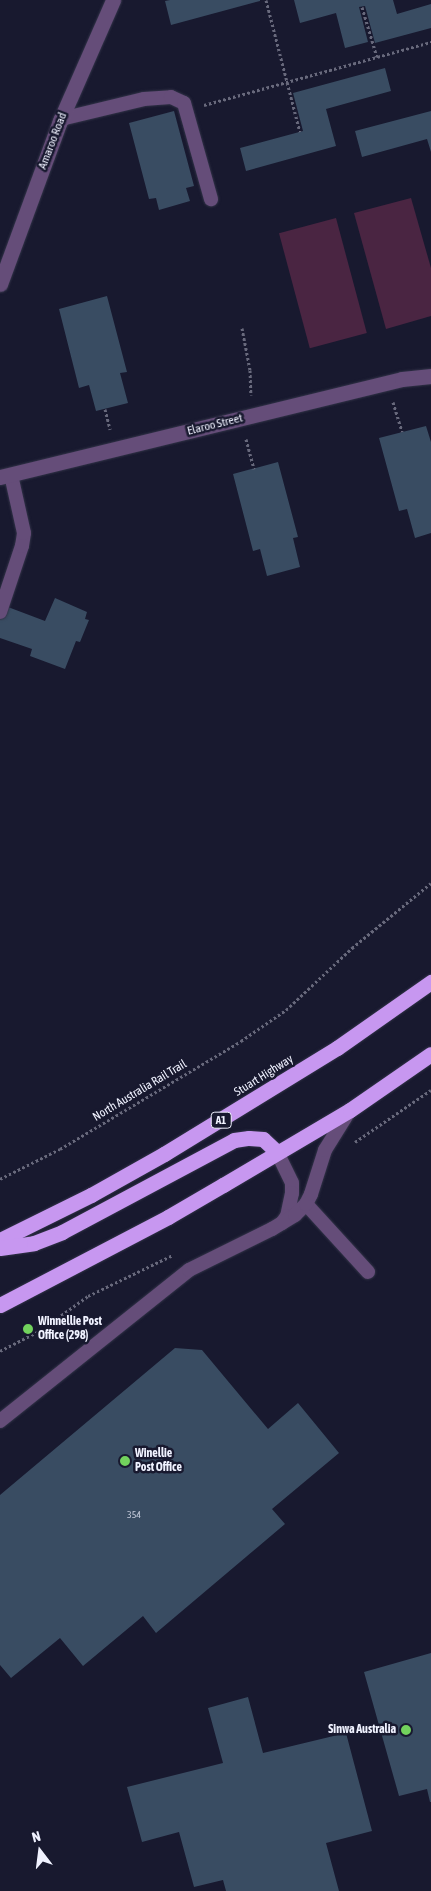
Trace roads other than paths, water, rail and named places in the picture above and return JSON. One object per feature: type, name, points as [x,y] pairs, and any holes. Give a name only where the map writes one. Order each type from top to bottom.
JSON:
[{"type":"highway","name":"Stuart Highway","points":[[0,1240],[91,1195],[164,1154],[338,1048],[431,982]]},
{"type":"highway","points":[[0,1305],[168,1217],[350,1110],[431,1054]]},
{"type":"highway","points":[[0,1248],[34,1243],[62,1232],[234,1140],[263,1139],[277,1152]]},
{"type":"street","name":"Amaroo Road","points":[[0,284],[61,119],[113,0]]},
{"type":"street","name":"Elaroo Street","points":[[5,476],[387,382],[431,376]]},
{"type":"lane","points":[[61,119],[110,105],[171,97],[184,103],[211,199]]},
{"type":"lane","points":[[0,612],[22,546],[24,534],[5,476]]},
{"type":"lane","points":[[0,1421],[189,1270],[295,1215],[306,1204],[325,1150],[350,1110]]},
{"type":"lane","points":[[277,1152],[292,1183],[289,1207],[282,1223]]},
{"type":"lane","points":[[306,1204],[368,1272]]},
{"type":"place","name":"Winnellie Post Office (298)","points":[[28,1329]]},
{"type":"place","name":"Winellie Post Office","points":[[125,1461]]},
{"type":"place","name":"Sinwa Australia","points":[[406,1730]]}]
